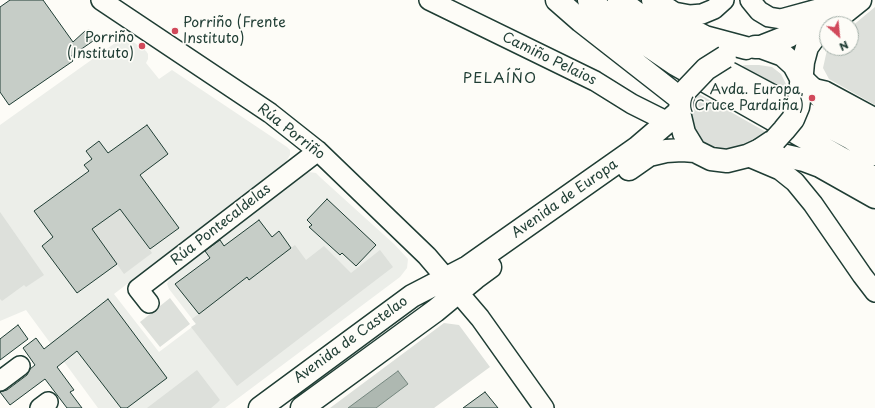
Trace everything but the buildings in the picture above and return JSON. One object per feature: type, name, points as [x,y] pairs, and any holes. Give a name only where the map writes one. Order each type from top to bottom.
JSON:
[{"type":"main road","points":[[557,0],[679,106],[684,133],[695,151],[711,159],[727,161],[761,149],[784,130],[793,119],[805,87],[803,62],[807,47],[819,33]]},
{"type":"main road","points":[[589,0],[634,36],[675,64],[875,179]]},
{"type":"main road","points":[[618,0],[670,38],[729,73],[851,138],[875,154]]},
{"type":"main road","points":[[654,0],[676,22],[705,37],[754,47],[783,55],[794,65],[805,87],[839,113],[875,133]]},
{"type":"main road","points":[[679,106],[706,69],[725,57],[789,36],[833,10],[860,0]]},
{"type":"main road","name":"Avenida de Europa","points":[[452,285],[475,262],[637,148],[679,106]]},
{"type":"main road","points":[[761,149],[804,160],[820,166],[875,197]]},
{"type":"main road","name":"Avenida de Europa","points":[[452,285],[475,278],[649,155],[666,151],[695,151]]},
{"type":"main road","name":"Avenida de Castelao","points":[[260,408],[412,296],[452,285]]},
{"type":"main road","name":"Avenida de Castelao","points":[[302,408],[435,311],[452,285]]},
{"type":"street","name":"Rúa Porriño","points":[[101,0],[270,113],[318,151],[427,256],[480,318],[544,408]]},
{"type":"street","name":"Camiño Pelaios","points":[[428,0],[595,81],[632,104],[679,106]]},
{"type":"street","points":[[654,0],[674,12],[690,15],[702,14],[714,9],[724,0]]},
{"type":"street","points":[[750,0],[759,11],[768,17],[781,19],[833,10]]},
{"type":"street","points":[[805,87],[825,91],[875,118]]},
{"type":"street","points":[[761,149],[780,170],[795,182],[813,204],[875,292]]},
{"type":"street","name":"Rúa Pontecaldelas","points":[[149,303],[138,289],[318,151]]},
{"type":"street","points":[[0,381],[20,366]]},
{"type":"shaded area","points":[[875,7],[875,105],[829,79],[823,68],[826,56],[859,56],[859,20]]},
{"type":"shaded area","points":[[125,36],[146,51],[148,54],[148,59],[146,63],[159,79],[172,70],[290,150],[290,155],[286,162],[114,294],[159,352],[196,324],[169,289],[167,284],[170,278],[299,178],[309,172],[316,173],[394,244],[408,259],[407,268],[400,277],[225,408],[98,408],[26,310],[0,321],[0,125]]},
{"type":"shaded area","points":[[745,65],[772,67],[781,74],[789,93],[788,98],[735,68]]},
{"type":"shaded area","points":[[699,94],[766,132],[758,140],[742,148],[728,151],[715,151],[696,141],[690,112],[693,102]]},
{"type":"shaded area","points":[[120,209],[152,253],[124,274],[92,229]]},
{"type":"shaded area","points":[[0,212],[44,275],[26,287],[24,285],[2,301],[0,299]]},
{"type":"shaded area","points":[[295,245],[306,260],[324,246],[351,273],[380,250],[393,267],[237,386],[191,327],[196,324],[192,319],[247,277],[249,279]]},
{"type":"shaded area","points":[[170,298],[190,324],[160,347],[140,322]]},
{"type":"shaded area","points":[[444,323],[459,325],[490,367],[434,408],[330,408]]},
{"type":"shaded area","points":[[197,370],[220,400],[211,408],[147,408]]},
{"type":"shaded area","points":[[398,371],[408,384],[376,408],[348,408]]},
{"type":"place","name":"Porriño (Frente Instituto)","points":[[175,31]]},
{"type":"place","name":"Porriño (Instituto)","points":[[142,46]]},
{"type":"place","name":"Avda. Europa, (Cruce Pardaiña)","points":[[812,98]]},
{"type":"district","name":"PELAÍÑO","points":[[500,79]]}]
